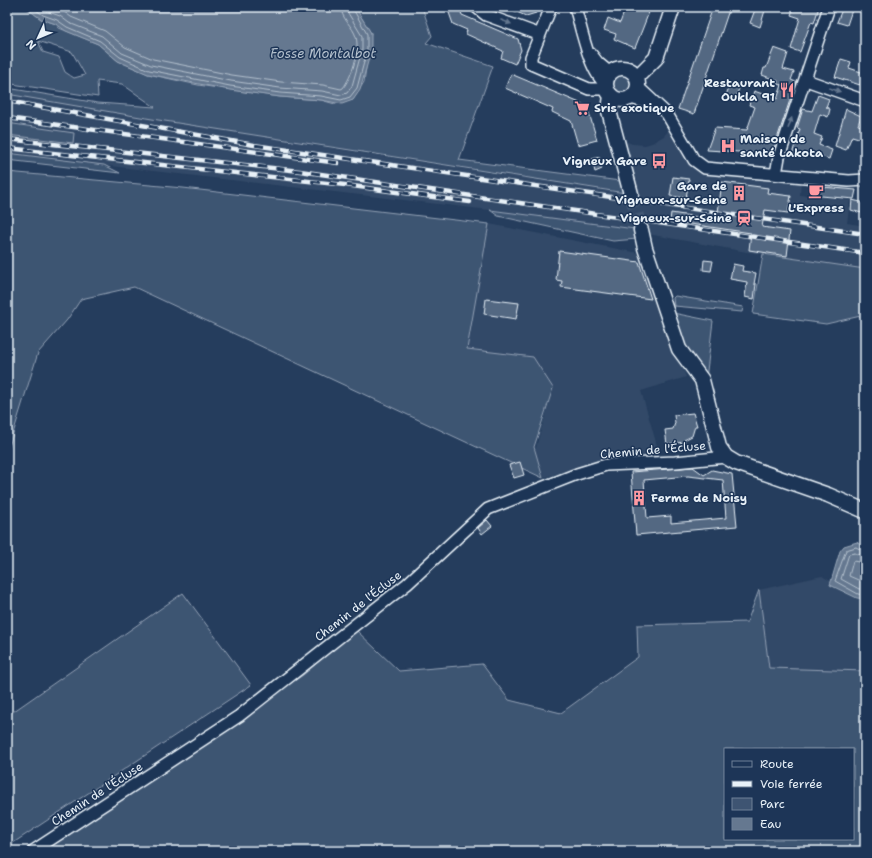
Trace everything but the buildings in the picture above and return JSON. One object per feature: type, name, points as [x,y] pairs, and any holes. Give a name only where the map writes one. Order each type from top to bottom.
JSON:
[{"type":"street","points":[[476,7],[486,14],[538,34]]},
{"type":"street","points":[[550,7],[530,57],[531,64],[536,68],[589,89],[609,86]]},
{"type":"street","points":[[575,7],[588,49],[598,63],[609,86],[620,100],[635,87],[656,58],[673,7]]},
{"type":"street","points":[[776,174],[779,157],[806,80],[829,7]]},
{"type":"street","points":[[631,194],[609,111],[609,86],[622,68],[631,70],[635,87],[667,114],[694,160],[702,166],[709,169],[849,181],[865,180]]},
{"type":"street","points":[[806,80],[865,101]]},
{"type":"street","points":[[641,230],[679,349],[702,380],[719,446],[726,457],[736,463],[828,495],[865,511]]},
{"type":"street","name":"Chemin de l'Écluse","points":[[33,851],[239,716],[407,584],[488,509],[577,474],[606,465],[675,462],[726,457]]},
{"type":"shaded area","points":[[7,93],[355,152],[634,195],[623,140],[632,144],[645,145],[652,143],[664,136],[677,120],[700,159],[711,173],[801,181],[800,195],[850,200],[847,223],[865,226],[865,269],[747,252],[648,234],[635,229],[490,210],[7,154]]},
{"type":"shaded area","points":[[489,224],[638,253],[686,377],[641,391],[660,456],[600,461],[543,478],[535,451],[553,388],[533,357],[467,349]]},
{"type":"shaded area","points":[[822,576],[858,598],[865,604],[865,671],[769,668],[759,590]]},
{"type":"green space","points":[[7,7],[25,7],[41,19],[56,24],[59,28],[98,44],[118,61],[148,74],[198,85],[280,97],[321,100],[335,104],[353,100],[364,82],[371,33],[355,7],[422,7],[432,36],[426,43],[493,66],[459,160],[620,181],[625,193],[152,119],[7,94],[7,88],[98,103],[155,107],[122,84],[97,81],[98,97],[12,84],[12,79],[7,80]],"holes":[[[38,41],[72,52],[85,75],[74,78],[65,72],[59,57],[43,52]]]},
{"type":"green space","points":[[622,75],[628,78],[631,84],[628,90],[622,93],[616,90],[613,84],[616,78]]},
{"type":"green space","points":[[7,123],[74,133],[73,143],[7,135]]},
{"type":"green space","points":[[7,153],[104,165],[120,173],[7,160]]},
{"type":"green space","points":[[7,172],[183,188],[489,224],[467,349],[533,357],[553,388],[534,447],[543,478],[134,287],[81,299],[67,320],[38,353],[7,453]]},
{"type":"green space","points":[[490,210],[635,229],[637,239],[613,241],[498,216]]},
{"type":"green space","points":[[763,254],[865,269],[865,315],[826,324],[753,314]]},
{"type":"green space","points":[[675,296],[743,307],[742,312],[674,306],[673,298]]},
{"type":"green space","points":[[673,313],[713,321],[706,379],[684,348]]},
{"type":"green space","points":[[759,590],[769,668],[865,671],[864,851],[41,851],[303,675],[356,630],[399,671],[482,664],[509,700],[561,713],[638,657],[637,625],[747,622]]},
{"type":"green space","points":[[183,593],[251,685],[7,847],[7,716]]},
{"type":"water","name":"Fosse Montalbot","points":[[25,7],[355,7],[371,33],[371,51],[360,90],[353,100],[342,104],[321,100],[280,97],[230,90],[148,74],[118,61],[98,44],[66,31],[56,24],[41,19]]},
{"type":"water","points":[[857,542],[865,549],[865,599],[857,598],[830,585],[840,551],[844,546]]},
{"type":"tunnel","points":[[631,194],[641,230]]},
{"type":"railway","points":[[7,101],[254,145],[865,234]]},
{"type":"railway","points":[[7,118],[338,163]]},
{"type":"railway","points":[[7,139],[300,171],[865,253]]},
{"type":"railway","points":[[7,148],[345,185],[470,202]]},
{"type":"place","name":"Restaurant Oukla 91","points":[[787,90]]},
{"type":"place","name":"Sris exotique","points":[[582,108]]},
{"type":"place","name":"Maison de santé Lakota","points":[[728,146]]},
{"type":"place","name":"Vigneux Gare","points":[[659,161]]},
{"type":"place","name":"L'Express","points":[[816,191]]},
{"type":"place","name":"Gare de Vigneux-sur-Seine","points":[[739,193]]},
{"type":"place","name":"Vigneux-sur-Seine","points":[[744,218]]},
{"type":"place","name":"Ferme de Noisy","points":[[639,498]]}]
